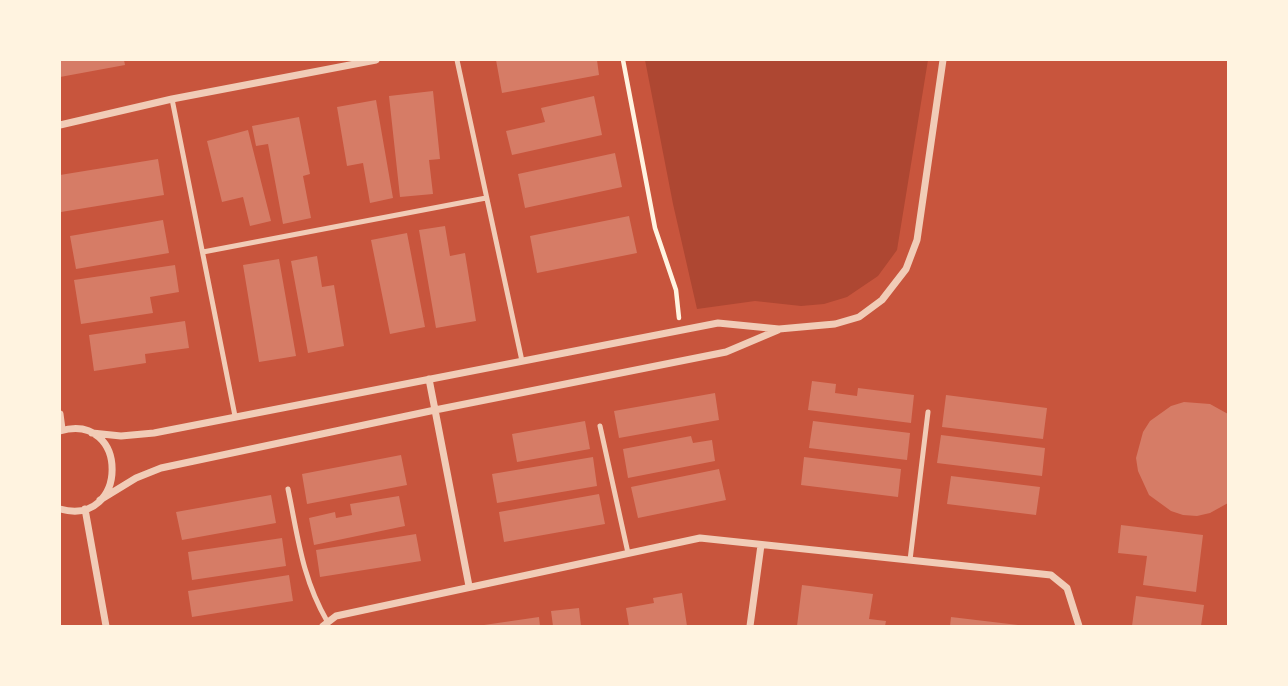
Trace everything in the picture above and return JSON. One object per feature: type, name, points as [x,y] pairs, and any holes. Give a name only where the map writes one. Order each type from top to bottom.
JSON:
[{"type":"street","points":[[60,125],[172,99],[376,60]]},
{"type":"street","points":[[60,414],[61,430],[138,435],[718,323],[779,329],[835,324],[859,317],[882,300],[906,269],[917,240],[943,60]]},
{"type":"street","points":[[60,509],[85,509],[136,478],[161,468],[726,352],[779,329]]},
{"type":"street","points":[[429,379],[469,586]]},
{"type":"street","points":[[92,433],[110,452],[113,464],[113,477],[100,500]]},
{"type":"street","points":[[85,509],[106,626]]},
{"type":"street","points":[[325,624],[336,616],[699,538],[1051,575],[1068,588],[1079,626]]},
{"type":"street","points":[[750,626],[761,545]]},
{"type":"lane","points":[[457,60],[522,361]]},
{"type":"lane","points":[[172,99],[235,416]]},
{"type":"lane","points":[[203,252],[486,198]]},
{"type":"lane","points":[[910,560],[928,412]]},
{"type":"lane","points":[[600,426],[628,553]]},
{"type":"lane","points":[[288,489],[306,577],[325,624]]},
{"type":"path","points":[[622,60],[655,228],[676,290],[681,330]]},
{"type":"shaded area","points":[[645,60],[928,60],[897,250],[878,276],[847,297],[824,304],[801,306],[755,301],[697,309]]},
{"type":"building","points":[[60,60],[124,60],[125,65],[60,77]]},
{"type":"building","points":[[496,60],[597,60],[599,75],[502,93]]},
{"type":"building","points":[[433,91],[440,159],[429,160],[433,194],[400,197],[389,96]]},
{"type":"building","points":[[594,96],[602,135],[512,155],[506,131],[545,122],[541,108]]},
{"type":"building","points":[[376,100],[393,198],[370,203],[363,163],[347,166],[337,107]]},
{"type":"building","points":[[299,117],[310,174],[303,176],[311,218],[283,224],[268,144],[256,146],[252,126]]},
{"type":"building","points":[[248,130],[271,221],[250,226],[243,197],[222,202],[207,141]]},
{"type":"building","points":[[615,153],[622,187],[525,208],[518,174]]},
{"type":"building","points":[[158,159],[164,195],[61,212],[60,175]]},
{"type":"building","points":[[629,216],[637,253],[537,273],[530,236]]},
{"type":"building","points":[[163,220],[169,253],[76,269],[70,236]]},
{"type":"building","points":[[445,226],[450,256],[465,253],[476,321],[436,328],[419,230]]},
{"type":"building","points":[[407,233],[425,327],[390,334],[371,240]]},
{"type":"building","points":[[317,256],[322,287],[334,285],[344,346],[308,353],[291,261]]},
{"type":"building","points":[[279,259],[296,356],[259,362],[243,265]]},
{"type":"building","points":[[175,265],[179,292],[150,297],[153,313],[81,324],[74,280]]},
{"type":"building","points":[[185,321],[189,348],[145,354],[146,363],[94,371],[89,335]]},
{"type":"building","points":[[812,381],[836,384],[835,393],[857,396],[858,388],[914,395],[911,423],[808,410]]},
{"type":"building","points":[[715,393],[719,420],[619,438],[614,411]]},
{"type":"building","points":[[946,395],[1047,408],[1043,439],[942,427]]},
{"type":"building","points":[[1184,402],[1210,404],[1228,414],[1228,503],[1210,513],[1197,516],[1171,511],[1149,495],[1138,471],[1136,458],[1143,432],[1150,421],[1171,406]]},
{"type":"building","points":[[585,421],[590,449],[517,462],[512,434]]},
{"type":"building","points":[[813,421],[910,433],[907,460],[809,448]]},
{"type":"building","points":[[941,435],[1045,448],[1042,476],[937,463]]},
{"type":"building","points":[[691,436],[693,443],[712,440],[715,461],[628,478],[623,449]]},
{"type":"building","points":[[401,455],[407,485],[307,504],[302,474]]},
{"type":"building","points":[[593,457],[597,486],[497,503],[492,474]]},
{"type":"building","points":[[804,457],[901,469],[898,497],[801,485]]},
{"type":"building","points":[[719,469],[726,500],[638,518],[631,487]]},
{"type":"building","points":[[951,476],[1040,487],[1036,515],[947,504]]},
{"type":"building","points":[[599,494],[605,524],[504,542],[499,512]]},
{"type":"building","points":[[271,495],[276,523],[182,540],[176,512]]},
{"type":"building","points":[[399,496],[405,526],[314,545],[309,518],[335,512],[336,518],[352,515],[350,504]]},
{"type":"building","points":[[1121,525],[1203,535],[1196,592],[1143,585],[1147,556],[1118,553]]},
{"type":"building","points":[[416,534],[421,561],[320,577],[316,550]]},
{"type":"building","points":[[282,538],[286,566],[192,580],[188,552]]},
{"type":"building","points":[[289,575],[293,601],[192,617],[188,591]]},
{"type":"building","points":[[802,585],[873,594],[869,619],[886,621],[885,626],[797,626]]},
{"type":"building","points":[[682,593],[687,626],[629,626],[626,608],[654,603],[653,598]]},
{"type":"building","points":[[1136,596],[1204,605],[1201,626],[1132,626]]},
{"type":"building","points":[[579,608],[581,626],[553,626],[551,611]]},
{"type":"building","points":[[539,617],[540,626],[484,626],[484,625]]},
{"type":"building","points":[[951,617],[1018,625],[1018,626],[950,626]]}]
